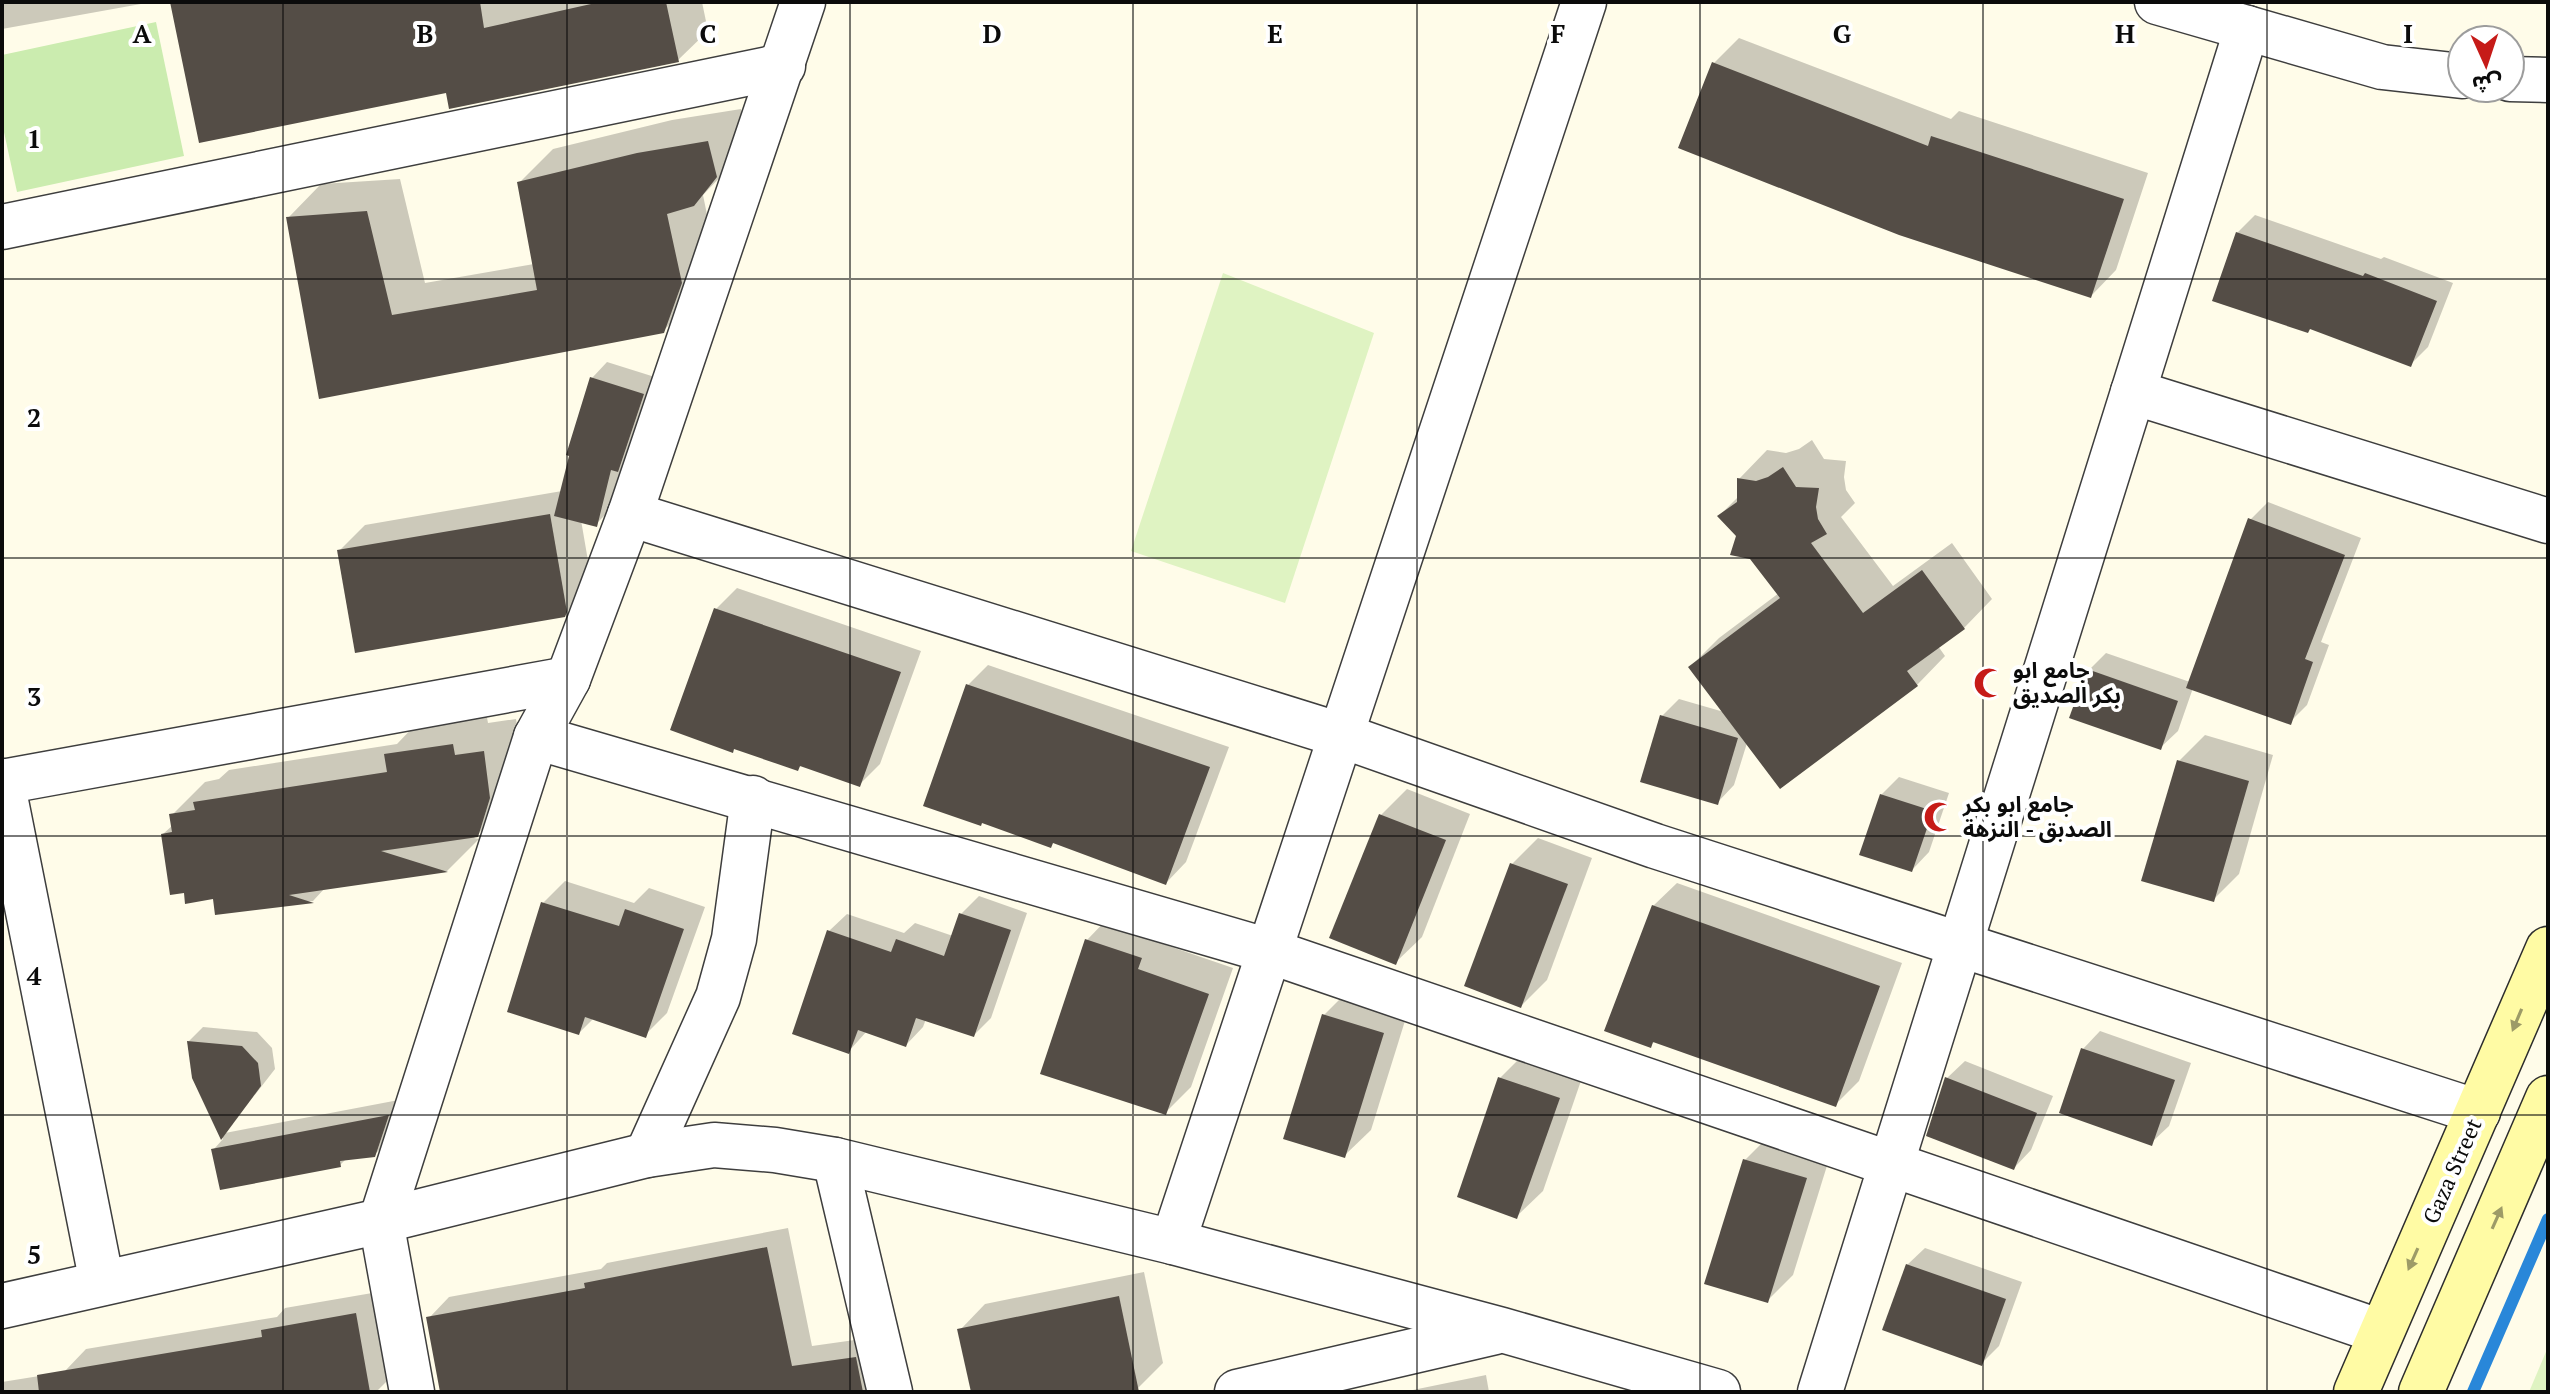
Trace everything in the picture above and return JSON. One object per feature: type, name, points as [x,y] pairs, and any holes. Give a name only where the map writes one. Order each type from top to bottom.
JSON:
[{"type":"main road","name":"Gaza Street","points":[[2356,1392],[2548,949]]},
{"type":"main road","points":[[2421,1392],[2548,1098]]},
{"type":"street","points":[[412,1392],[381,1221],[536,737],[568,679],[630,514],[803,2]]},
{"type":"street","points":[[1173,1242],[1584,2]]},
{"type":"street","points":[[2157,2],[2382,67],[2446,74]]},
{"type":"street","points":[[1820,1392],[2247,28]]},
{"type":"street","points":[[2,227],[783,66]]},
{"type":"street","points":[[2526,79],[2548,80]]},
{"type":"street","points":[[2133,392],[2548,521]]},
{"type":"street","points":[[630,514],[1340,735],[1655,846],[2478,1112]]},
{"type":"street","points":[[102,1283],[2,781],[568,679]]},
{"type":"street","points":[[536,737],[1269,951],[2381,1332]]},
{"type":"street","points":[[647,1155],[718,997],[734,939],[753,798]]},
{"type":"street","points":[[2,1306],[381,1221],[647,1155],[714,1145],[775,1150],[835,1160],[1173,1242],[1502,1330],[1718,1392]]},
{"type":"street","points":[[835,1160],[890,1392]]},
{"type":"street","points":[[1237,1392],[1502,1330]]},
{"type":"green space","points":[[156,22],[184,156],[17,192],[2,123],[2,55]]},
{"type":"green space","points":[[1223,273],[1374,333],[1285,603],[1131,551]]},
{"type":"green space","points":[[2548,1347],[2548,1392],[2529,1392]]},
{"type":"building","points":[[170,2],[480,2],[484,28],[600,2],[666,2],[679,62],[449,109],[446,93],[199,143]]},
{"type":"building","points":[[1712,62],[1928,146],[1931,136],[2124,199],[2091,298],[1899,235],[1678,148]]},
{"type":"building","points":[[708,141],[717,177],[694,206],[667,214],[682,283],[664,333],[319,399],[286,217],[367,211],[392,315],[537,290],[517,182],[637,153]]},
{"type":"building","points":[[2236,232],[2363,276],[2365,273],[2437,301],[2411,367],[2310,329],[2308,333],[2212,301]]},
{"type":"building","points":[[590,377],[644,394],[618,472],[611,470],[597,527],[554,516],[569,456],[566,455]]},
{"type":"building","points":[[1783,467],[1796,487],[1819,488],[1818,519],[1827,534],[1811,543],[1863,613],[1922,570],[1965,629],[1907,671],[1918,686],[1780,789],[1688,667],[1780,598],[1750,559],[1730,555],[1736,536],[1717,516],[1737,502],[1737,478],[1756,481]]},
{"type":"building","points":[[550,514],[567,612],[565,617],[355,653],[337,550]]},
{"type":"building","points":[[2248,518],[2345,555],[2305,659],[2313,662],[2291,725],[2186,688]]},
{"type":"building","points":[[714,608],[901,672],[860,787],[800,766],[798,771],[734,749],[733,753],[670,730]]},
{"type":"building","points":[[2087,669],[2178,701],[2161,750],[2069,718]]},
{"type":"building","points":[[966,684],[1210,767],[1166,885],[1053,843],[1051,848],[923,806]]},
{"type":"building","points":[[1660,715],[1738,738],[1718,805],[1640,782]]},
{"type":"building","points":[[453,744],[455,755],[484,751],[490,798],[478,837],[381,851],[448,872],[289,895],[314,903],[215,915],[213,899],[185,904],[184,893],[170,895],[161,834],[172,832],[169,814],[195,810],[193,802],[387,772],[384,754]]},
{"type":"building","points":[[2177,760],[2249,781],[2214,902],[2141,881]]},
{"type":"building","points":[[1880,794],[1933,811],[1912,872],[1859,855]]},
{"type":"building","points":[[1379,814],[1446,840],[1396,965],[1329,938]]},
{"type":"building","points":[[1510,863],[1568,884],[1521,1008],[1464,986]]},
{"type":"building","points":[[541,902],[619,926],[625,909],[684,929],[646,1038],[585,1017],[579,1035],[507,1012]]},
{"type":"building","points":[[1652,905],[1880,986],[1836,1107],[1653,1042],[1651,1048],[1604,1031]]},
{"type":"building","points":[[959,913],[1011,930],[974,1037],[916,1018],[906,1047],[858,1030],[849,1054],[792,1034],[827,930],[891,952],[896,939],[944,956]]},
{"type":"building","points":[[1085,939],[1142,958],[1138,969],[1209,994],[1166,1115],[1040,1074]]},
{"type":"building","points":[[1322,1014],[1384,1033],[1345,1158],[1283,1139]]},
{"type":"building","points":[[187,1041],[242,1046],[258,1063],[261,1086],[221,1140],[192,1078]]},
{"type":"building","points":[[2081,1048],[2175,1080],[2152,1146],[2059,1113]]},
{"type":"building","points":[[1498,1077],[1560,1098],[1517,1219],[1457,1197]]},
{"type":"building","points":[[1945,1077],[2037,1113],[2014,1170],[1926,1136]]},
{"type":"building","points":[[389,1115],[375,1157],[340,1161],[341,1167],[220,1190],[211,1149]]},
{"type":"building","points":[[1743,1159],[1807,1178],[1768,1303],[1704,1284]]},
{"type":"building","points":[[767,1247],[792,1366],[856,1357],[863,1392],[440,1392],[426,1317],[585,1288],[584,1283]]},
{"type":"building","points":[[1906,1264],[2006,1299],[1982,1366],[1882,1330]]},
{"type":"building","points":[[1119,1296],[1139,1392],[971,1392],[957,1329]]},
{"type":"building","points":[[356,1313],[370,1392],[39,1392],[37,1375],[262,1337],[261,1330]]},
{"type":"waterway","points":[[2473,1392],[2548,1219]]},
{"type":"place","name":"جامع ابو بكر الصديق","points":[[1989,683]]},
{"type":"place","name":"جامع ابو بكر الصدبق - النزهة","points":[[1939,817]]}]
